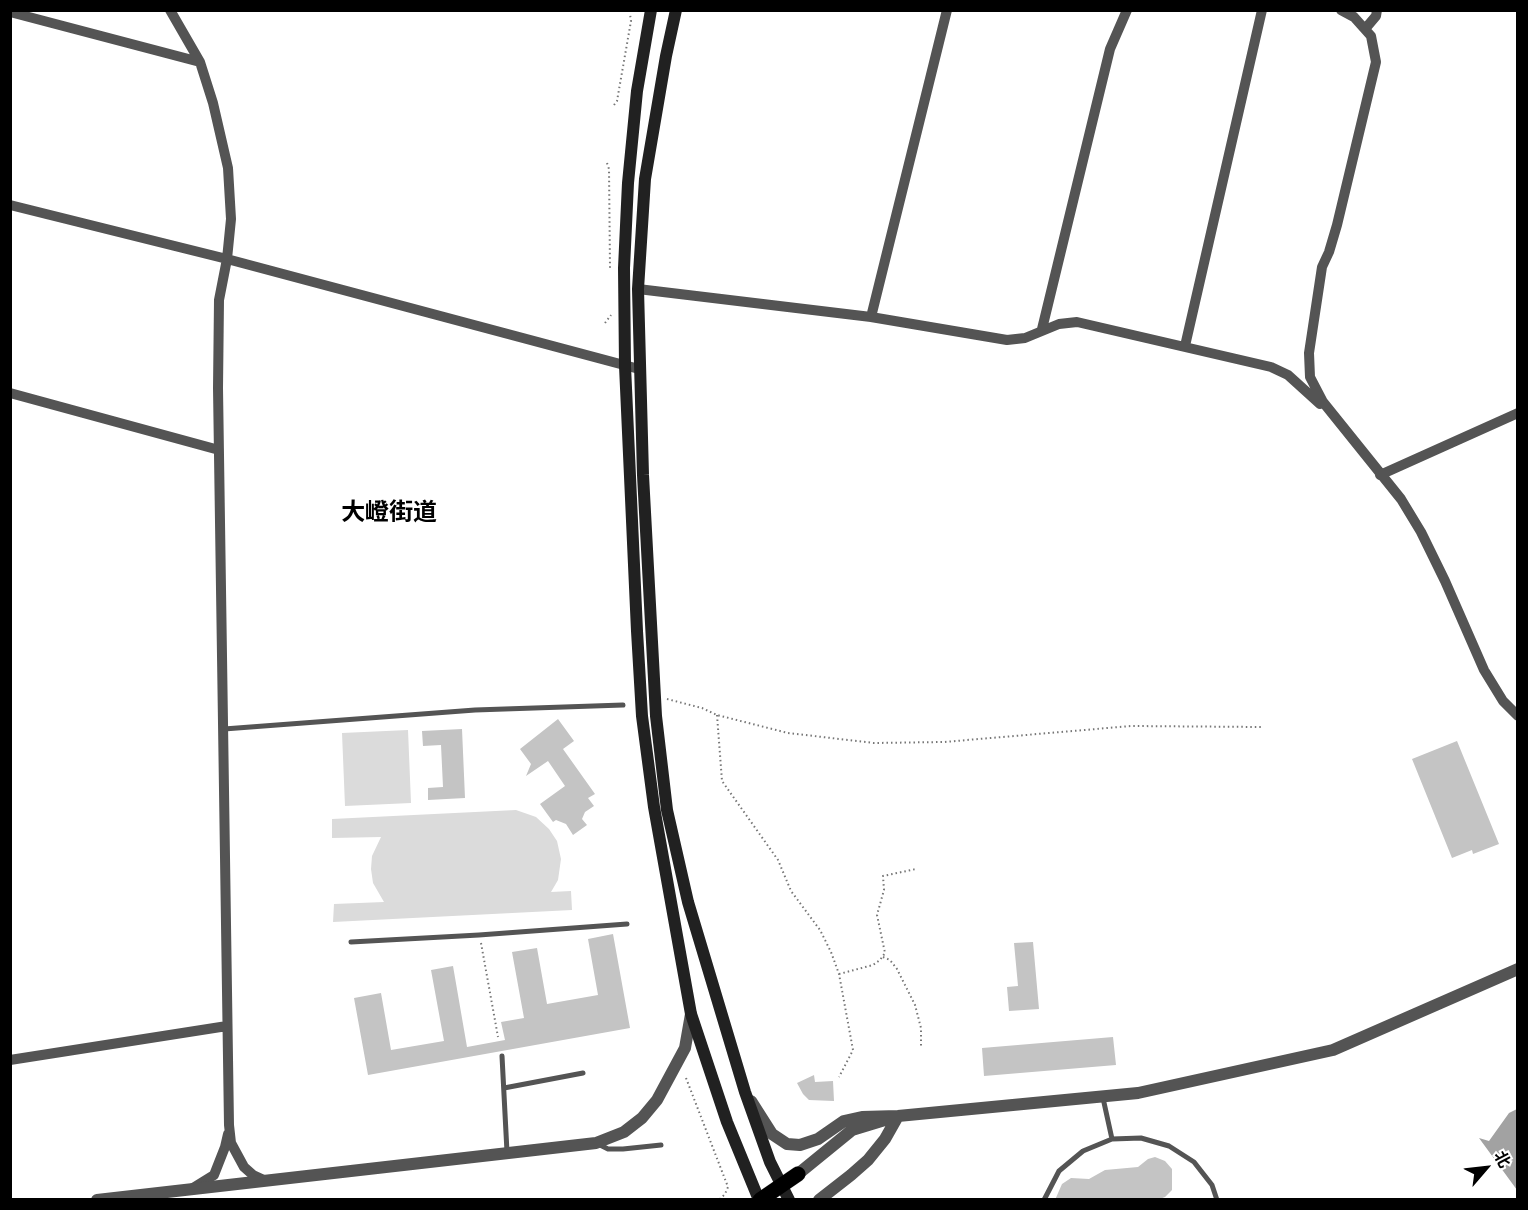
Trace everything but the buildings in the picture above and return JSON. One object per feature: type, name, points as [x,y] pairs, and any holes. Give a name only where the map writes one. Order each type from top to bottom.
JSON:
[{"type":"main road","points":[[651,10],[637,91],[628,183],[624,268],[625,366],[642,716],[654,807],[691,1014],[727,1122],[760,1200],[798,1174]]},
{"type":"main road","points":[[676,10],[645,179],[638,289],[639,369],[655,699],[667,810],[688,902],[745,1092],[770,1162],[789,1200]]},
{"type":"street","points":[[871,317],[947,10]]},
{"type":"street","points":[[1042,329],[1110,49],[1127,10]]},
{"type":"street","points":[[1185,346],[1262,10]]},
{"type":"street","points":[[1341,10],[1354,17],[1371,36],[1376,62],[1337,225],[1322,267],[1309,355],[1310,376],[1323,402],[1401,499],[1421,532],[1484,670],[1503,701],[1518,716]]},
{"type":"street","points":[[1365,29],[1376,16],[1377,10]]},
{"type":"street","points":[[10,12],[200,62]]},
{"type":"street","points":[[172,12],[200,62],[213,103],[228,168],[231,219],[227,259],[219,300],[219,450],[229,1125],[231,1143],[244,1167],[253,1175],[266,1181]]},
{"type":"street","points":[[10,205],[227,259],[639,369]]},
{"type":"street","points":[[638,289],[871,317],[1007,340],[1025,338],[1042,329],[1077,322],[1271,367],[1288,375],[1307,390],[1341,426]]},
{"type":"street","points":[[1288,375],[1298,374],[1309,355]]},
{"type":"street","points":[[10,393],[219,450]]},
{"type":"street","points":[[1380,475],[1518,413]]},
{"type":"street","points":[[745,1092],[772,1134],[788,1144],[800,1145],[818,1139],[844,1121],[862,1117],[898,1116],[1138,1093],[1333,1050],[1518,969]]},
{"type":"street","points":[[97,1200],[596,1143],[624,1132],[642,1118],[657,1100],[685,1048],[691,1014]]},
{"type":"street","points":[[10,1060],[227,1026]]},
{"type":"street","points":[[798,1174],[852,1130],[898,1116]]},
{"type":"street","points":[[819,1200],[867,1160],[885,1139],[898,1116]]},
{"type":"street","points":[[192,1189],[214,1175],[225,1148],[229,1125]]},
{"type":"lane","points":[[224,729],[475,710],[623,705]]},
{"type":"lane","points":[[351,942],[627,924]]},
{"type":"lane","points":[[502,1056],[507,1154]]},
{"type":"lane","points":[[504,1088],[583,1073]]},
{"type":"lane","points":[[1102,1096],[1112,1139]]},
{"type":"lane","points":[[1044,1200],[1059,1171],[1083,1150],[1112,1139],[1141,1138],[1169,1146],[1194,1162],[1212,1185],[1217,1200]]},
{"type":"lane","points":[[596,1143],[608,1149],[661,1145]]},
{"type":"path","points":[[614,105],[617,100],[632,21],[630,14]]},
{"type":"path","points":[[607,163],[609,169],[610,272]]},
{"type":"path","points":[[605,323],[611,317],[610,306]]},
{"type":"path","points":[[655,699],[682,701],[717,715],[788,733],[874,743],[944,742],[1131,726],[1261,727]]},
{"type":"path","points":[[717,715],[722,781],[778,860],[791,891],[820,930],[831,952],[838,974],[853,1050],[838,1077]]},
{"type":"path","points":[[838,974],[873,965],[883,957],[884,943],[877,915],[884,890],[883,876],[916,869]]},
{"type":"path","points":[[479,935],[498,1037]]},
{"type":"path","points":[[883,957],[890,960],[906,982],[921,1028],[921,1048]]},
{"type":"path","points":[[686,1078],[728,1187],[719,1200]]},
{"type":"shaded area","points":[[408,730],[411,803],[345,806],[342,733]]},
{"type":"shaded area","points":[[516,810],[536,817],[549,829],[557,841],[561,859],[558,880],[551,892],[571,891],[572,910],[333,922],[334,904],[384,902],[373,883],[371,869],[372,856],[381,837],[332,838],[332,819]]},
{"type":"shaded area","points":[[1517,1109],[1517,1190],[1479,1138],[1489,1141],[1509,1113]]},
{"type":"district","name":"大嶝街道","points":[[389,513]]}]
